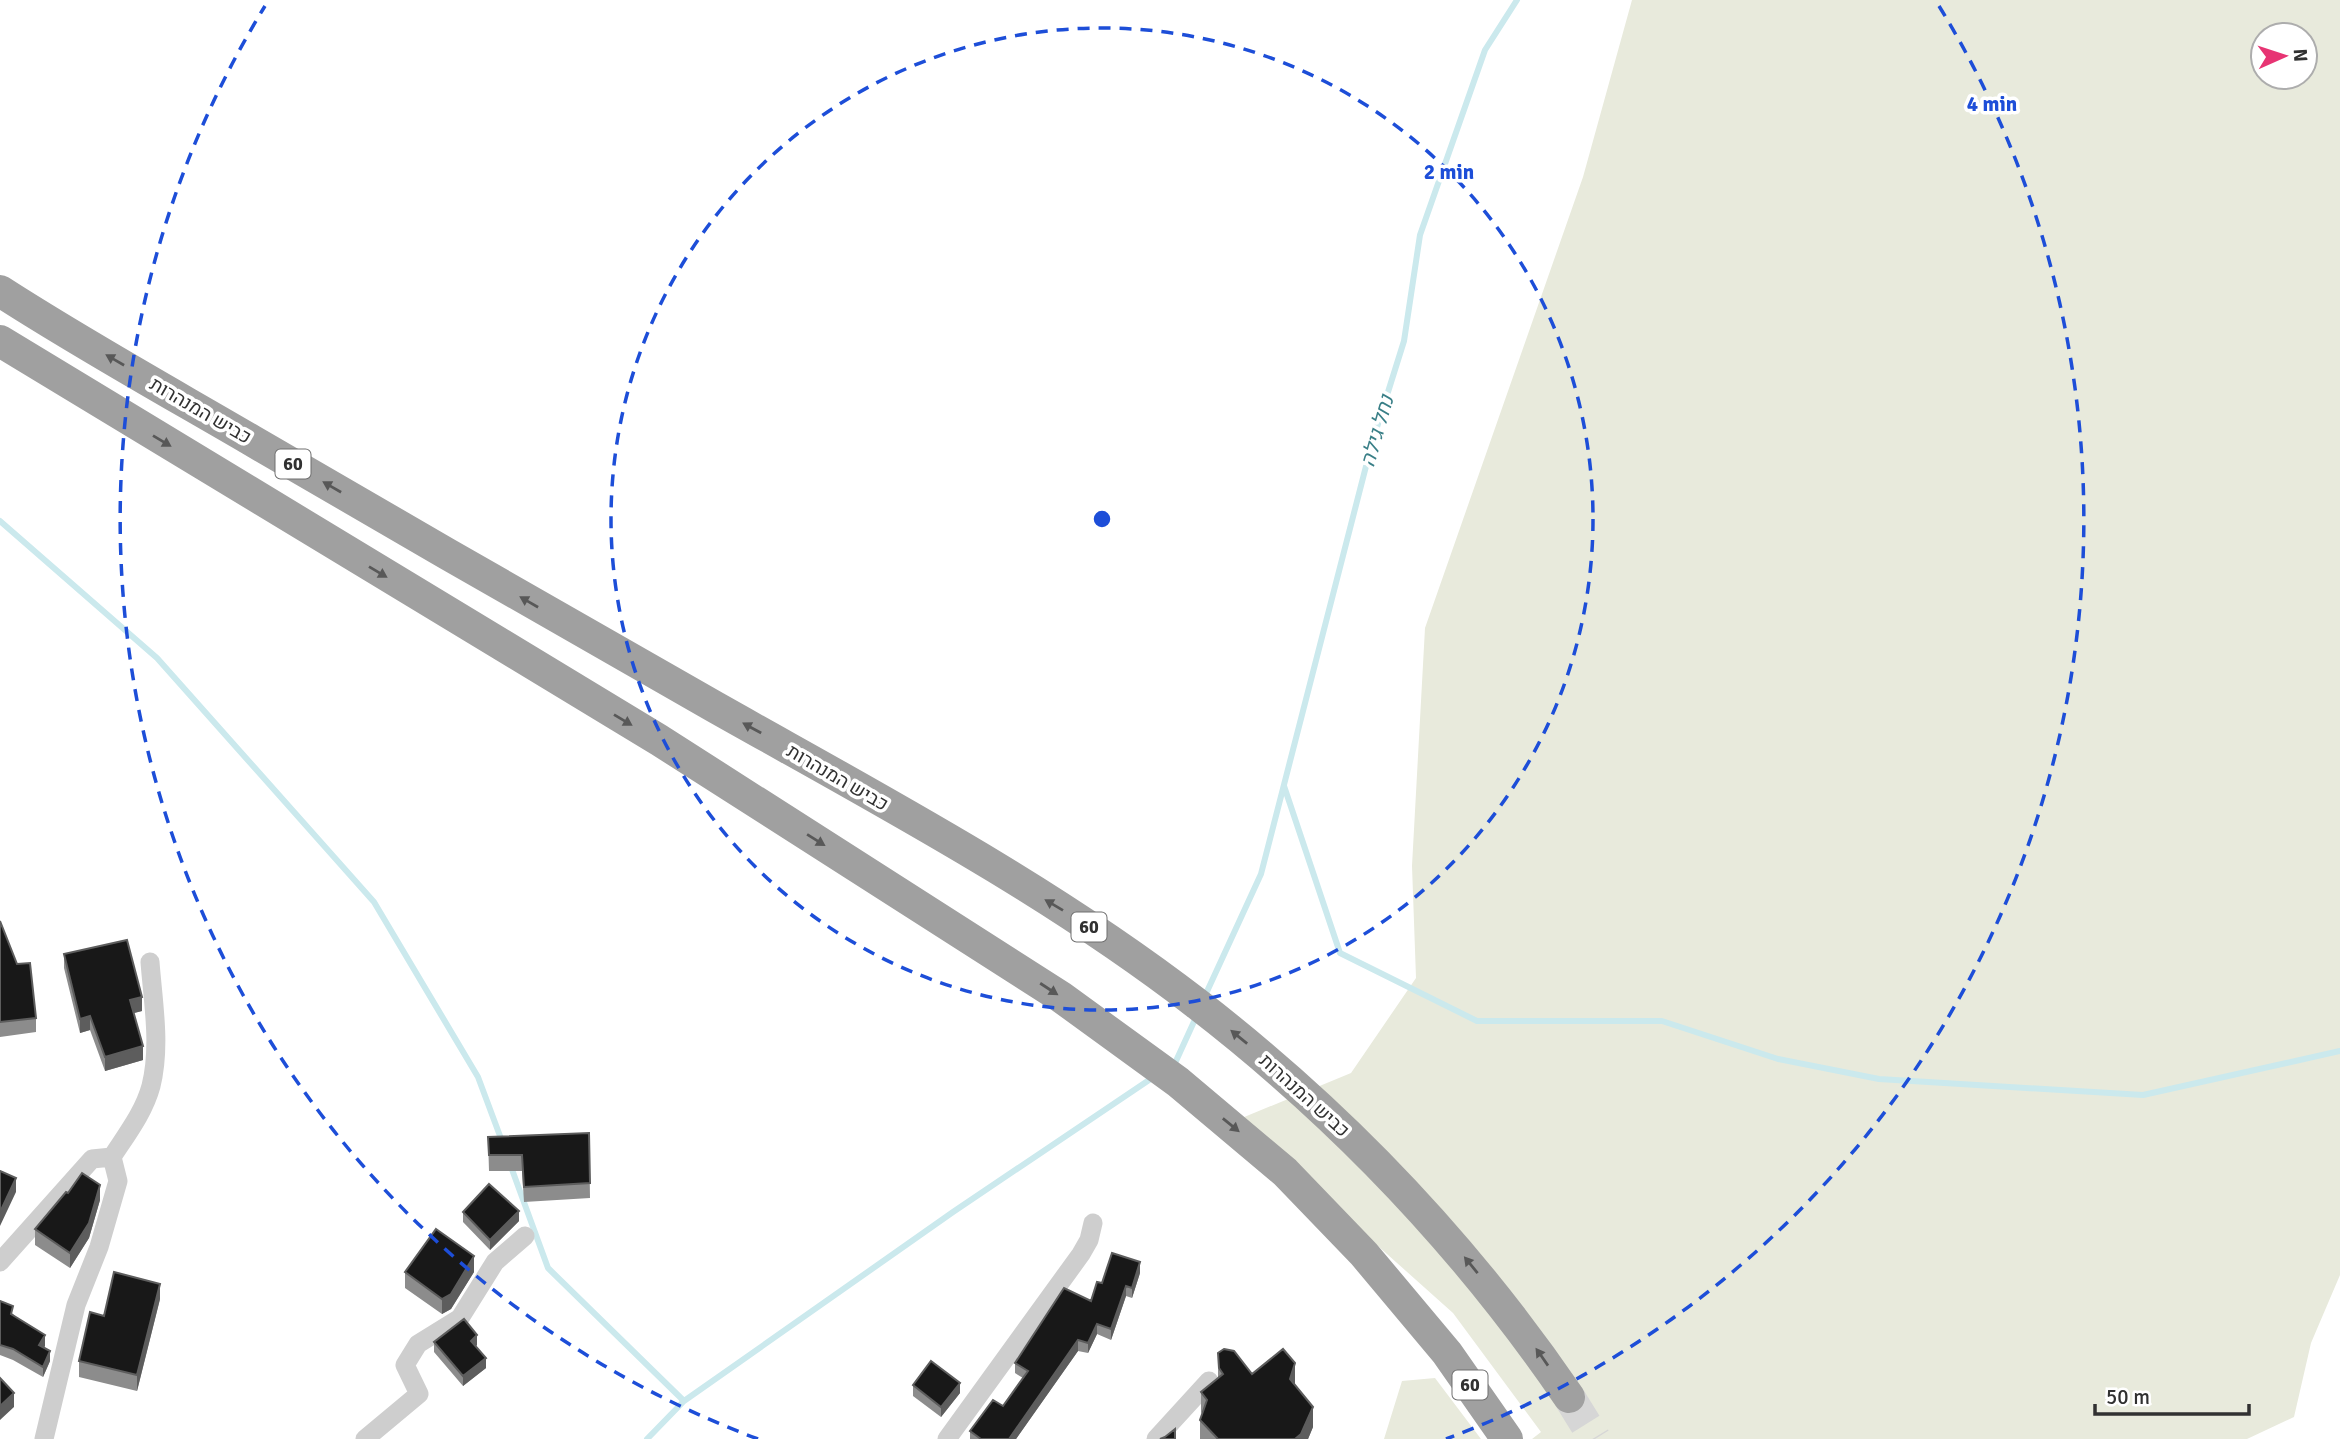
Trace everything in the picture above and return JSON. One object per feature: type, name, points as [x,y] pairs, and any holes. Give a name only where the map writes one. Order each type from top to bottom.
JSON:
[{"type":"highway","name":"כביש המנהרות","points":[[0,291],[588,635],[942,836],[1087,925],[1193,1000],[1269,1061],[1369,1153],[1461,1253],[1514,1318],[1569,1397]]},
{"type":"highway","name":"60","points":[[0,341],[670,747],[1060,997],[1178,1082],[1244,1136],[1327,1214],[1431,1333],[1507,1439]]},
{"type":"street","points":[[44,1439],[76,1306],[99,1247],[118,1181],[112,1157],[139,1115],[151,1085],[156,1028],[150,962]]},
{"type":"street","points":[[0,1262],[92,1159],[112,1157]]},
{"type":"street","points":[[947,1439],[1081,1254],[1089,1240],[1093,1223]]},
{"type":"street","points":[[365,1439],[419,1394],[405,1365],[418,1344],[460,1318],[495,1262],[525,1236]]},
{"type":"street","points":[[1156,1439],[1209,1381]]},
{"type":"shaded area","points":[[1632,0],[2340,0],[2340,1275],[2311,1343],[2294,1417],[2247,1439],[1532,1439],[1541,1432],[1453,1313],[1237,1120],[1351,1073],[1416,978],[1412,866],[1425,628],[1583,177]]},
{"type":"shaded area","points":[[1435,1378],[1481,1439],[1384,1439],[1402,1381]]},
{"type":"building","points":[[0,921],[17,964],[30,963],[36,1018],[0,1022]]},
{"type":"building","points":[[127,940],[142,997],[130,1000],[143,1046],[105,1057],[90,1016],[80,1019],[64,954]]},
{"type":"building","points":[[589,1133],[590,1183],[524,1187],[522,1155],[489,1155],[488,1137]]},
{"type":"building","points":[[0,1171],[16,1178],[0,1212]]},
{"type":"building","points":[[82,1173],[100,1185],[89,1223],[70,1253],[35,1229],[66,1192],[68,1193]]},
{"type":"building","points":[[489,1184],[519,1211],[490,1240],[463,1212]]},
{"type":"building","points":[[436,1229],[474,1256],[451,1294],[442,1299],[405,1272]]},
{"type":"building","points":[[1112,1253],[1140,1262],[1132,1288],[1126,1286],[1111,1329],[1097,1324],[1088,1343],[1078,1340],[1009,1439],[981,1439],[970,1431],[993,1400],[1003,1406],[1028,1371],[1015,1363],[1064,1288],[1091,1301],[1097,1282],[1102,1283]]},
{"type":"building","points":[[114,1272],[160,1284],[137,1375],[79,1361],[90,1312],[104,1316]]},
{"type":"building","points":[[0,1301],[13,1306],[11,1314],[45,1335],[39,1345],[50,1351],[43,1367],[13,1349],[0,1345]]},
{"type":"building","points":[[464,1319],[477,1335],[471,1341],[486,1358],[463,1376],[434,1342]]},
{"type":"building","points":[[1224,1349],[1234,1351],[1252,1374],[1283,1349],[1295,1363],[1290,1379],[1313,1407],[1301,1434],[1295,1439],[1218,1439],[1200,1420],[1207,1400],[1201,1392],[1223,1374],[1219,1368],[1218,1353]]},
{"type":"building","points":[[931,1361],[960,1383],[941,1407],[913,1385]]},
{"type":"building","points":[[0,1378],[14,1393],[0,1406]]},
{"type":"building","points":[[1175,1429],[1175,1439],[1160,1439],[1165,1437]]},
{"type":"waterway","name":"נחל גילה","points":[[1204,998],[1261,874],[1372,443],[1404,341],[1420,235],[1485,50],[1517,0]]},
{"type":"waterway","points":[[0,521],[157,658],[374,902],[478,1077],[503,1144]]},
{"type":"waterway","points":[[1284,786],[1340,953],[1477,1021],[1662,1021],[1778,1059],[1879,1079],[2143,1095],[2340,1051]]},
{"type":"waterway","points":[[1169,1066],[1176,1061],[1197,1015]]},
{"type":"waterway","points":[[647,1439],[684,1401],[953,1212],[1155,1076]]},
{"type":"waterway","points":[[510,1164],[548,1268],[684,1401]]},
{"type":"tunnel","points":[[1569,1397],[1595,1439]]}]
